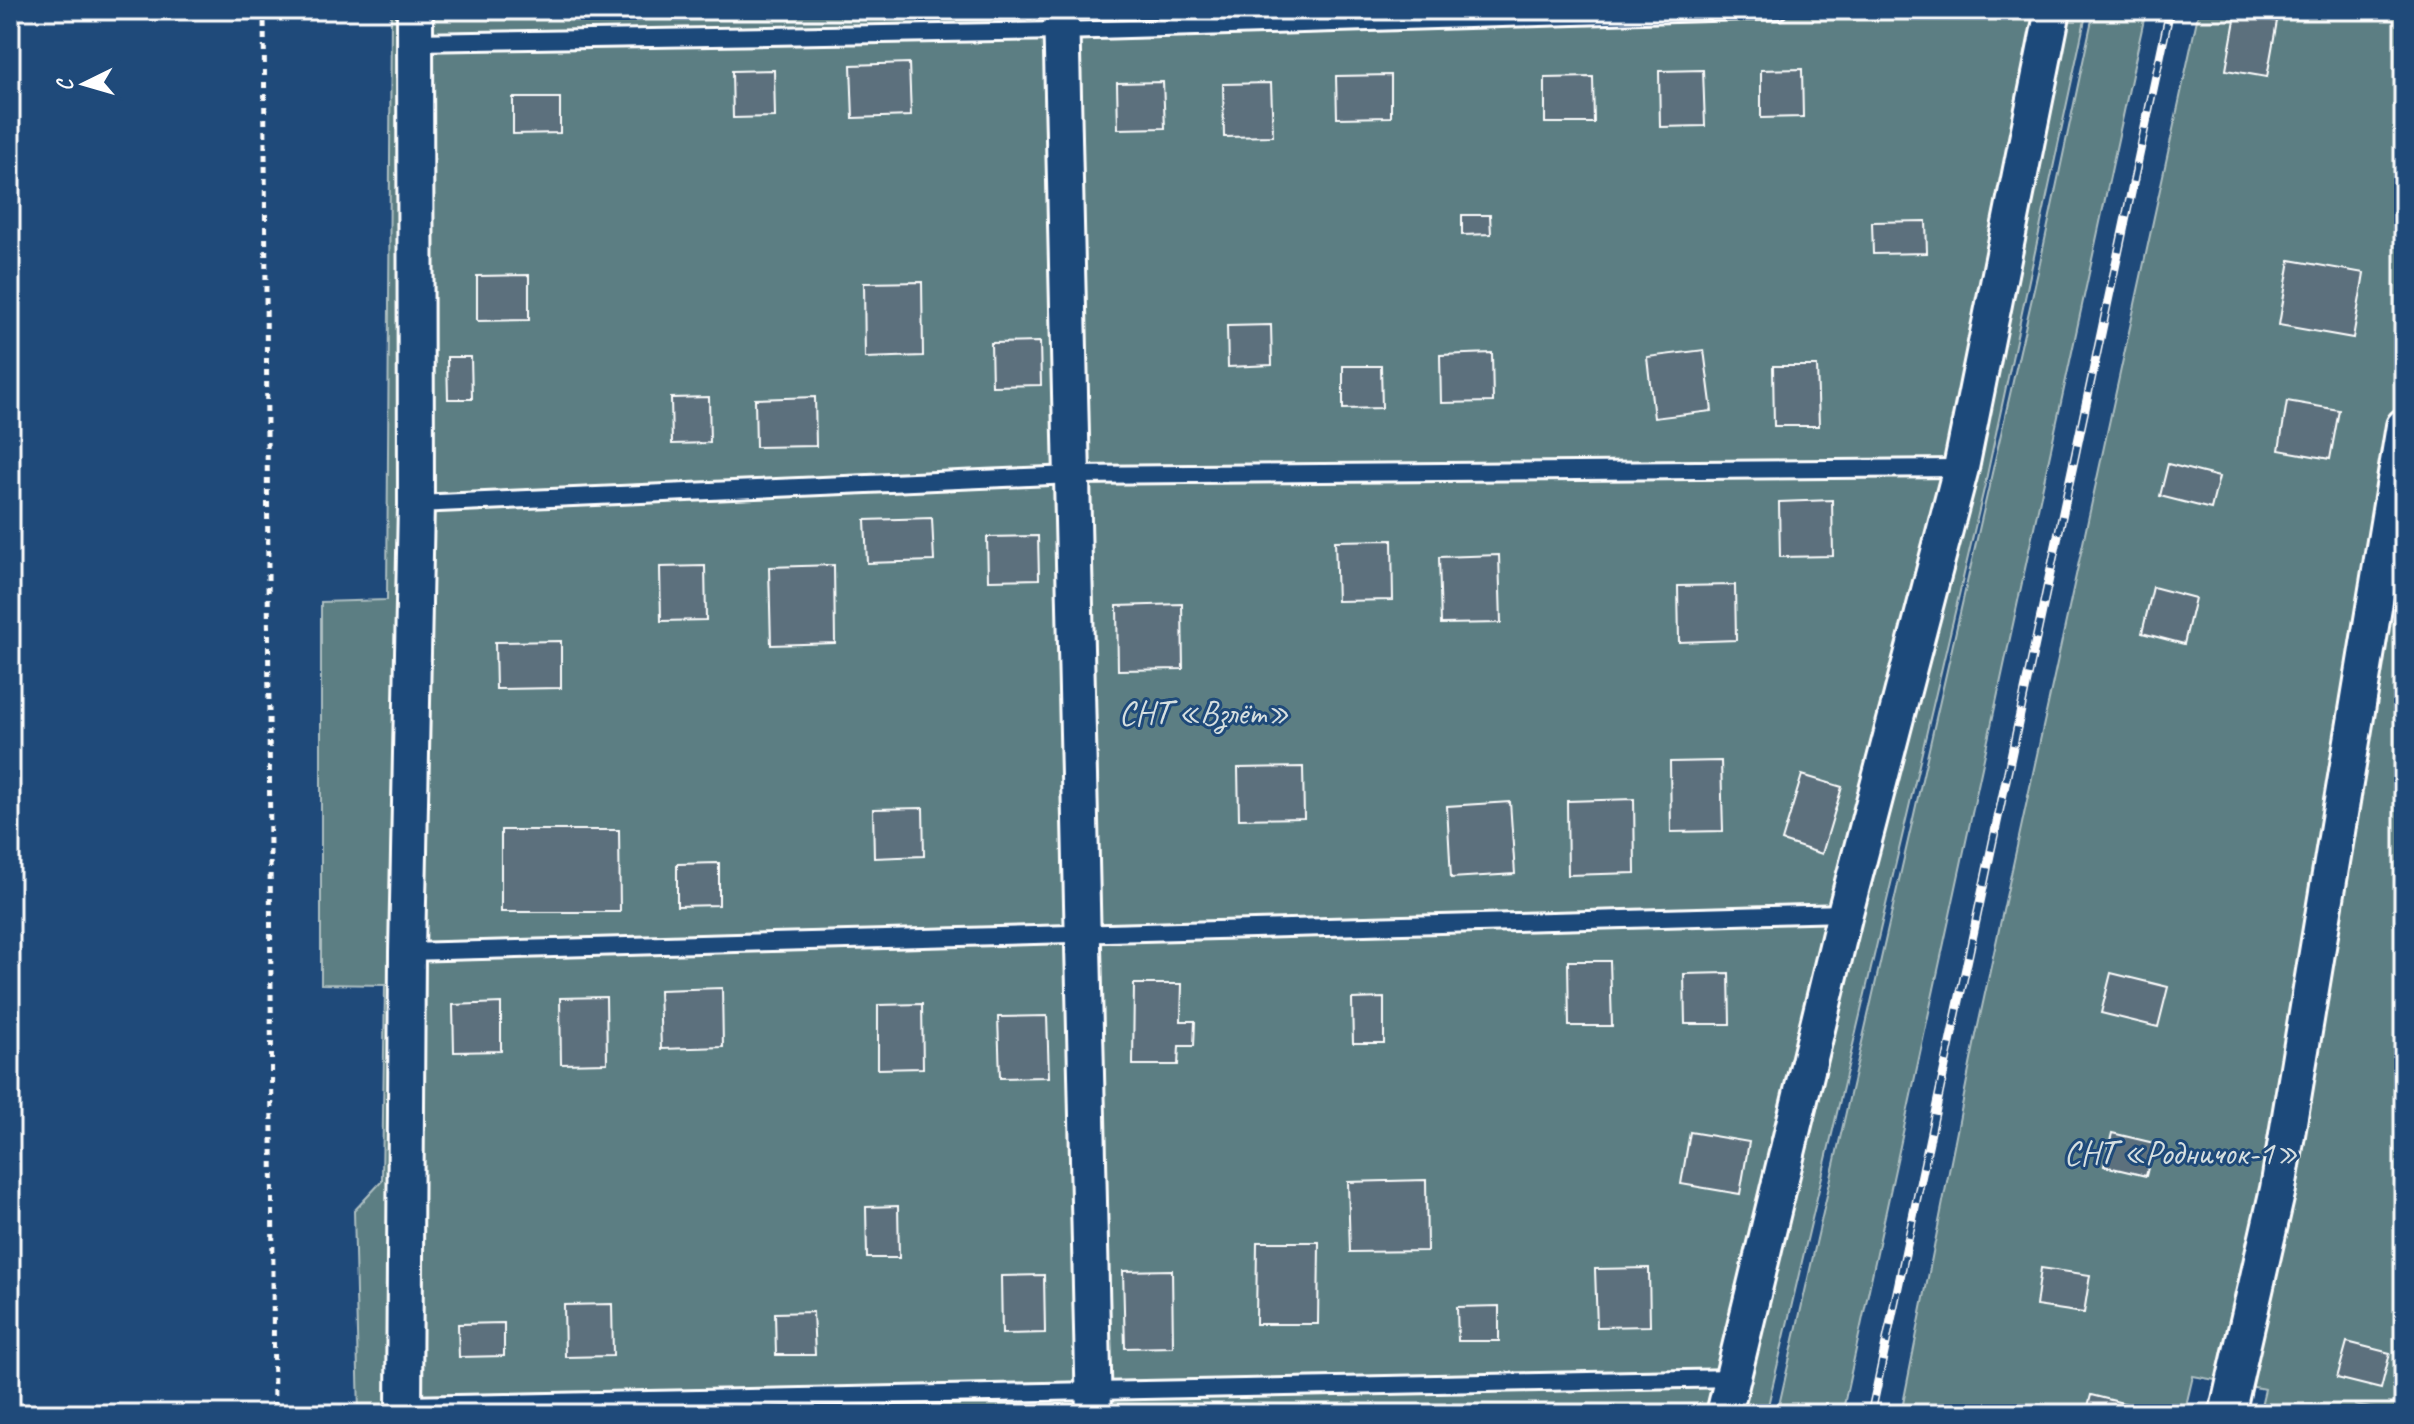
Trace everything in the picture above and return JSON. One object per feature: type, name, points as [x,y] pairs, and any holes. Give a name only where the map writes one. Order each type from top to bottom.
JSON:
[{"type":"street","points":[[1724,1414],[1845,913],[1961,468],[2053,10]]},
{"type":"street","points":[[1061,21],[1094,1403]]},
{"type":"street","points":[[404,1409],[407,952],[416,504],[414,26]]},
{"type":"street","points":[[2227,1414],[2278,1189],[2404,426]]},
{"type":"lane","points":[[414,26],[1061,21],[1778,10]]},
{"type":"lane","points":[[416,504],[1072,475],[1961,468]]},
{"type":"lane","points":[[407,952],[1845,913]]},
{"type":"lane","points":[[404,1409],[1094,1403],[1734,1378]]},
{"type":"path","points":[[264,10],[274,1414]]},
{"type":"green space","name":"СНТ «Взлёт»","points":[[391,10],[2087,10],[1984,489],[1766,1414],[359,1414],[354,1211],[382,1181],[385,985],[321,984],[321,602],[387,600]]},
{"type":"green space","points":[[2094,10],[2146,10],[1842,1414],[1777,1414],[2040,263]]},
{"type":"green space","name":"СНТ «Родничок-1»","points":[[2199,10],[2404,10],[2404,1414],[2354,1405],[2384,1414],[2259,1414],[2265,1389],[2193,1376],[2184,1414],[1901,1414],[1976,1035]]},
{"type":"building","points":[[2236,14],[2277,21],[2267,77],[2226,70]]},
{"type":"building","points":[[909,63],[911,116],[853,118],[851,65]]},
{"type":"building","points":[[1802,69],[1803,117],[1761,118],[1761,70]]},
{"type":"building","points":[[774,70],[775,117],[733,118],[732,71]]},
{"type":"building","points":[[1703,70],[1705,126],[1660,127],[1659,71]]},
{"type":"building","points":[[1391,75],[1391,117],[1337,118],[1336,76]]},
{"type":"building","points":[[1593,77],[1594,123],[1545,123],[1545,78]]},
{"type":"building","points":[[1163,82],[1165,128],[1118,129],[1117,83]]},
{"type":"building","points":[[1271,83],[1273,136],[1224,137],[1223,84]]},
{"type":"building","points":[[513,98],[560,98],[560,133],[513,134]]},
{"type":"building","points":[[1462,215],[1490,215],[1491,234],[1462,235]]},
{"type":"building","points":[[1926,221],[1927,253],[1873,254],[1872,222]]},
{"type":"building","points":[[2290,260],[2364,273],[2353,338],[2279,325]]},
{"type":"building","points":[[529,275],[529,320],[477,321],[477,276]]},
{"type":"building","points":[[922,282],[923,356],[865,358],[864,283]]},
{"type":"building","points":[[1271,325],[1272,365],[1228,367],[1227,326]]},
{"type":"building","points":[[1040,342],[1041,385],[992,386],[991,343]]},
{"type":"building","points":[[1704,350],[1712,411],[1654,418],[1647,357]]},
{"type":"building","points":[[1492,353],[1493,402],[1441,403],[1440,355]]},
{"type":"building","points":[[447,357],[471,357],[472,399],[448,399]]},
{"type":"building","points":[[1343,366],[1381,366],[1382,408],[1343,409]]},
{"type":"building","points":[[1773,366],[1817,366],[1819,426],[1774,426]]},
{"type":"building","points":[[709,397],[710,443],[672,444],[671,398]]},
{"type":"building","points":[[815,397],[816,446],[756,447],[755,399]]},
{"type":"building","points":[[2287,401],[2339,410],[2330,459],[2279,450]]},
{"type":"building","points":[[2168,464],[2219,477],[2211,509],[2160,496]]},
{"type":"building","points":[[1832,500],[1833,556],[1780,557],[1779,502]]},
{"type":"building","points":[[932,518],[934,561],[867,563],[865,520]]},
{"type":"building","points":[[1038,536],[1039,579],[988,580],[987,537]]},
{"type":"building","points":[[1392,540],[1393,600],[1337,601],[1335,541]]},
{"type":"building","points":[[1499,555],[1501,623],[1441,624],[1439,557]]},
{"type":"building","points":[[834,565],[835,643],[771,645],[769,567]]},
{"type":"building","points":[[705,566],[706,620],[661,621],[660,567]]},
{"type":"building","points":[[1735,585],[1736,640],[1679,642],[1678,586]]},
{"type":"building","points":[[2153,587],[2195,598],[2184,644],[2142,633]]},
{"type":"building","points":[[1182,604],[1183,669],[1118,670],[1117,606]]},
{"type":"building","points":[[561,641],[561,688],[496,689],[495,642]]},
{"type":"building","points":[[1721,761],[1723,831],[1671,832],[1670,762]]},
{"type":"building","points":[[1303,767],[1304,818],[1239,819],[1238,768]]},
{"type":"building","points":[[1802,775],[1842,787],[1822,854],[1782,841]]},
{"type":"building","points":[[1634,799],[1635,873],[1568,875],[1567,801]]},
{"type":"building","points":[[1510,802],[1515,874],[1451,878],[1447,806]]},
{"type":"building","points":[[923,808],[924,856],[874,858],[873,809]]},
{"type":"building","points":[[501,830],[619,830],[620,912],[501,912]]},
{"type":"building","points":[[719,863],[719,905],[677,906],[677,864]]},
{"type":"building","points":[[1568,961],[1610,961],[1612,1026],[1569,1026]]},
{"type":"building","points":[[1729,973],[1730,1024],[1685,1024],[1684,974]]},
{"type":"building","points":[[2111,973],[2168,987],[2158,1027],[2101,1013]]},
{"type":"building","points":[[1134,984],[1182,984],[1181,1021],[1195,1021],[1194,1046],[1179,1046],[1178,1065],[1133,1065]]},
{"type":"building","points":[[722,988],[723,1047],[661,1049],[659,990]]},
{"type":"building","points":[[606,997],[607,1063],[561,1064],[560,998]]},
{"type":"building","points":[[1384,998],[1384,1043],[1353,1043],[1352,999]]},
{"type":"building","points":[[501,1003],[501,1051],[454,1052],[453,1005]]},
{"type":"building","points":[[922,1004],[923,1068],[878,1069],[878,1005]]},
{"type":"building","points":[[1047,1016],[1049,1077],[1000,1078],[998,1017]]},
{"type":"building","points":[[1690,1132],[1749,1142],[1740,1194],[1681,1184]]},
{"type":"building","points":[[2112,1133],[2154,1143],[2146,1176],[2104,1166]]},
{"type":"building","points":[[1426,1180],[1427,1251],[1350,1252],[1348,1182]]},
{"type":"building","points":[[898,1206],[899,1258],[867,1258],[866,1207]]},
{"type":"building","points":[[1257,1242],[1319,1242],[1318,1324],[1256,1324]]},
{"type":"building","points":[[1649,1268],[1650,1326],[1597,1327],[1595,1269]]},
{"type":"building","points":[[2041,1268],[2090,1275],[2084,1313],[2036,1306]]},
{"type":"building","points":[[1172,1270],[1173,1347],[1125,1348],[1123,1271]]},
{"type":"building","points":[[1044,1275],[1045,1333],[1002,1334],[1001,1276]]},
{"type":"building","points":[[612,1304],[613,1356],[565,1357],[564,1305]]},
{"type":"building","points":[[1499,1306],[1499,1341],[1458,1341],[1457,1307]]},
{"type":"building","points":[[813,1312],[815,1355],[776,1355],[775,1313]]},
{"type":"building","points":[[504,1323],[504,1356],[459,1357],[458,1324]]},
{"type":"building","points":[[2347,1342],[2390,1353],[2381,1389],[2337,1378]]},
{"type":"building","points":[[2091,1395],[2135,1406],[2133,1414],[2086,1414]]},
{"type":"railway","points":[[1871,1414],[2170,10]]}]
